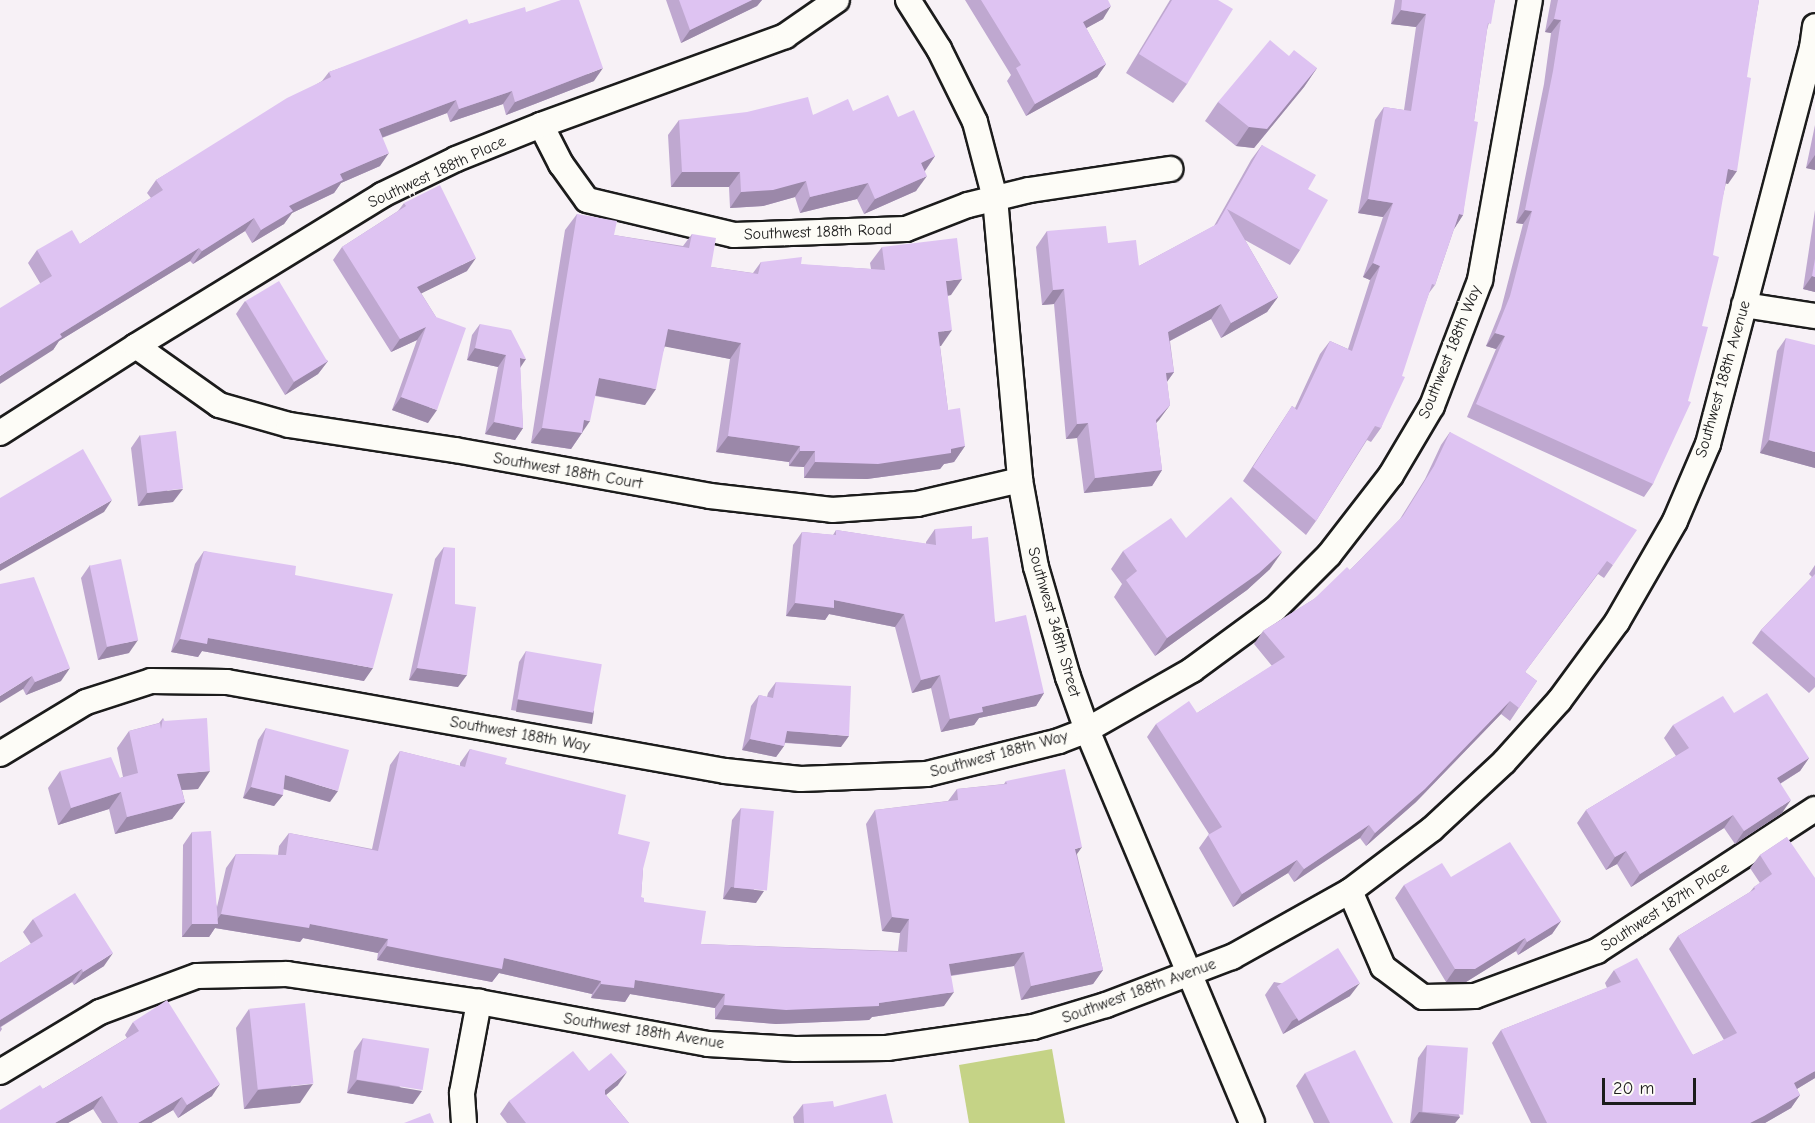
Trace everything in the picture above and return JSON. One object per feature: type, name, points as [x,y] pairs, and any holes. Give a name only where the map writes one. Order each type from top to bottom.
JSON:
[{"type":"street","name":"Southwest 188th Place","points":[[0,433],[136,346],[382,195],[456,159],[541,125],[785,36],[837,0]]},
{"type":"street","name":"Southwest 348th Street","points":[[909,0],[939,49],[975,122],[995,198],[1020,480],[1036,567],[1068,677],[1087,730],[1192,975],[1252,1123]]},
{"type":"street","name":"Southwest 188th Way","points":[[0,754],[86,702],[151,681],[227,682],[714,769],[801,779],[927,774],[1059,741],[1087,730],[1192,670],[1275,609],[1329,555],[1391,475],[1432,406],[1480,280],[1530,0]]},
{"type":"street","name":"Southwest 188th Avenue","points":[[0,1072],[100,1012],[197,976],[286,974],[479,1002],[708,1044],[795,1049],[887,1048],[1033,1027],[1106,1005],[1192,975],[1232,957],[1350,891],[1432,829],[1504,762],[1559,701],[1617,622],[1675,521],[1708,444],[1814,40]]},
{"type":"street","name":"Southwest 188th Road","points":[[541,125],[561,164],[587,200],[734,235],[906,229],[968,205],[1029,190],[1170,169]]},
{"type":"street","points":[[1744,305],[1815,316]]},
{"type":"street","name":"Southwest 188th Court","points":[[136,346],[219,405],[289,425],[455,450],[710,496],[832,510],[917,504],[1020,480]]},
{"type":"street","name":"Southwest 187th Place","points":[[1350,891],[1383,967],[1423,998],[1475,996],[1598,951],[1815,809]]},
{"type":"street","points":[[464,1123],[462,1093],[479,1002]]},
{"type":"green space","points":[[1052,1049],[1065,1123],[969,1123],[959,1065]]},
{"type":"building","points":[[561,0],[579,0],[603,68],[515,102],[512,91],[459,109],[456,100],[379,129],[389,153],[340,174],[343,180],[289,206],[293,211],[261,230],[254,218],[202,251],[199,248],[60,334],[62,337],[0,376],[0,308],[52,276],[37,250],[72,230],[80,244],[163,190],[156,180],[287,98],[331,77],[329,72],[467,19],[469,24],[525,7],[526,12]]},
{"type":"building","points":[[679,0],[752,0],[690,30]]},
{"type":"building","points":[[981,0],[1108,0],[1111,6],[1083,22],[1106,64],[1035,104],[1016,68],[1021,65]]},
{"type":"building","points":[[1172,0],[1218,0],[1233,9],[1187,84],[1139,54]]},
{"type":"building","points":[[1402,0],[1495,0],[1491,24],[1488,23],[1474,121],[1478,122],[1463,215],[1459,214],[1435,285],[1432,284],[1402,376],[1405,377],[1381,428],[1375,426],[1316,521],[1253,467],[1292,406],[1297,410],[1330,341],[1352,351],[1380,266],[1373,263],[1393,203],[1368,199],[1384,107],[1411,111],[1426,14],[1401,10]]},
{"type":"building","points":[[1558,0],[1759,0],[1747,77],[1751,78],[1737,171],[1728,169],[1713,255],[1719,257],[1702,326],[1708,327],[1688,401],[1691,402],[1653,484],[1476,404],[1505,336],[1495,333],[1510,296],[1532,211],[1525,210],[1553,71],[1561,20],[1554,19]]},
{"type":"building","points":[[1270,40],[1289,56],[1294,50],[1317,68],[1267,129],[1249,127],[1218,102]]},
{"type":"building","points":[[888,95],[898,117],[914,110],[935,156],[921,163],[927,176],[875,199],[868,183],[810,197],[806,181],[773,190],[741,192],[740,172],[682,172],[679,120],[747,112],[808,97],[813,115],[848,99],[853,111]]},
{"type":"building","points":[[1262,145],[1316,175],[1308,189],[1328,200],[1300,250],[1227,209],[1278,297],[1231,323],[1221,304],[1168,332],[1174,372],[1166,373],[1170,405],[1156,420],[1162,470],[1095,478],[1088,423],[1077,424],[1064,289],[1053,290],[1047,231],[1106,226],[1108,243],[1136,240],[1139,266],[1217,224]]},
{"type":"building","points":[[440,185],[476,258],[417,287],[436,317],[466,328],[437,410],[401,397],[426,327],[400,339],[342,247],[406,206],[404,203]]},
{"type":"building","points":[[577,214],[617,221],[614,235],[689,248],[692,234],[716,238],[711,267],[758,274],[761,262],[802,257],[801,264],[885,270],[882,247],[957,238],[962,279],[946,281],[952,330],[938,332],[948,410],[960,408],[965,446],[951,449],[951,453],[878,464],[815,462],[815,451],[800,451],[800,446],[728,436],[741,343],[668,329],[656,389],[599,378],[590,421],[584,420],[582,433],[542,428]]},
{"type":"building","points":[[1815,259],[1815,277],[1812,276]]},
{"type":"building","points":[[279,281],[327,362],[294,382],[246,301]]},
{"type":"building","points":[[480,324],[511,330],[526,359],[520,358],[523,428],[494,422],[506,355],[475,348]]},
{"type":"building","points":[[1786,338],[1815,345],[1815,452],[1769,440]]},
{"type":"building","points":[[176,431],[183,489],[147,493],[140,435]]},
{"type":"building","points":[[1450,432],[1637,530],[1613,565],[1607,561],[1525,672],[1537,681],[1519,708],[1510,701],[1425,789],[1375,833],[1369,825],[1304,869],[1297,860],[1242,894],[1208,835],[1222,827],[1156,724],[1189,701],[1197,713],[1285,657],[1263,631],[1314,599],[1347,567],[1350,570],[1403,516],[1434,466]]},
{"type":"building","points":[[83,449],[112,500],[0,564],[0,498]]},
{"type":"building","points":[[1231,497],[1282,552],[1259,573],[1167,638],[1126,580],[1137,571],[1123,551],[1171,518],[1186,538]]},
{"type":"building","points":[[972,526],[972,539],[988,537],[995,622],[1026,615],[1044,693],[982,707],[983,712],[950,719],[940,675],[921,680],[904,614],[834,600],[834,608],[795,603],[802,532],[836,535],[836,530],[936,545],[935,529]]},
{"type":"building","points":[[444,547],[455,548],[455,604],[476,607],[467,675],[417,668]]},
{"type":"building","points":[[204,551],[296,566],[295,575],[393,594],[373,668],[208,638],[207,644],[180,639]]},
{"type":"building","points":[[121,559],[138,640],[107,647],[90,566]]},
{"type":"building","points":[[1815,574],[1815,678],[1761,630]]},
{"type":"building","points":[[34,577],[70,668],[35,682],[32,676],[0,696],[0,584]]},
{"type":"building","points":[[526,651],[602,664],[593,713],[517,699]]},
{"type":"building","points":[[776,682],[851,686],[849,736],[787,731],[784,746],[750,739],[759,695],[773,698]]},
{"type":"building","points":[[1767,693],[1809,758],[1777,778],[1791,800],[1744,831],[1733,815],[1640,874],[1626,851],[1615,857],[1586,810],[1689,748],[1673,725],[1723,696],[1734,713]]},
{"type":"building","points":[[163,718],[164,721],[207,718],[210,771],[177,774],[185,802],[127,817],[121,792],[71,808],[60,771],[111,757],[120,778],[138,773],[129,731],[160,723],[161,729]]},
{"type":"building","points":[[266,728],[349,750],[338,791],[285,775],[283,795],[251,787]]},
{"type":"building","points":[[470,749],[507,758],[505,764],[626,795],[618,834],[650,842],[643,869],[641,897],[644,898],[644,902],[706,911],[701,944],[907,952],[909,919],[892,917],[875,810],[958,800],[957,789],[1007,784],[1006,781],[1065,769],[1082,847],[1075,849],[1103,970],[1031,986],[1024,952],[949,964],[954,992],[879,1003],[879,1006],[786,1010],[724,1005],[725,994],[635,980],[634,988],[601,984],[601,981],[504,958],[502,969],[387,946],[388,939],[310,924],[309,928],[221,914],[236,854],[286,855],[289,833],[378,851],[400,751],[465,767]]},
{"type":"building","points":[[741,808],[774,811],[767,891],[734,888]]},
{"type":"building","points":[[211,831],[218,924],[192,924],[192,832]]},
{"type":"building","points":[[1787,837],[1815,878],[1815,1071],[1794,1083],[1800,1095],[1750,1123],[1547,1123],[1501,1030],[1621,982],[1614,970],[1637,958],[1693,1055],[1737,1033],[1678,936],[1755,889],[1754,887],[1772,874],[1760,855]]},
{"type":"building","points":[[1510,842],[1561,921],[1527,942],[1525,938],[1475,969],[1455,969],[1404,885],[1442,863],[1451,877]]},
{"type":"building","points":[[75,893],[113,953],[83,972],[82,969],[0,1020],[0,963],[43,936],[33,919]]},
{"type":"building","points":[[1338,948],[1360,983],[1299,1021],[1277,986]]},
{"type":"building","points":[[167,1000],[220,1084],[187,1105],[182,1097],[138,1123],[118,1123],[102,1096],[55,1123],[0,1123],[0,1110],[40,1085],[43,1089],[139,1031],[133,1022]]},
{"type":"building","points":[[305,1003],[313,1084],[258,1089],[249,1009]]},
{"type":"building","points":[[363,1038],[429,1048],[423,1090],[356,1079]]},
{"type":"building","points":[[1427,1045],[1468,1048],[1463,1115],[1422,1112]]},
{"type":"building","points":[[1355,1050],[1393,1123],[1330,1123],[1305,1073]]},
{"type":"building","points":[[573,1051],[589,1071],[611,1053],[627,1072],[605,1090],[605,1094],[629,1123],[526,1123],[509,1101]]},
{"type":"building","points":[[886,1094],[893,1123],[804,1123],[803,1104],[833,1101],[834,1107]]},
{"type":"building","points":[[430,1113],[434,1123],[404,1123]]}]
